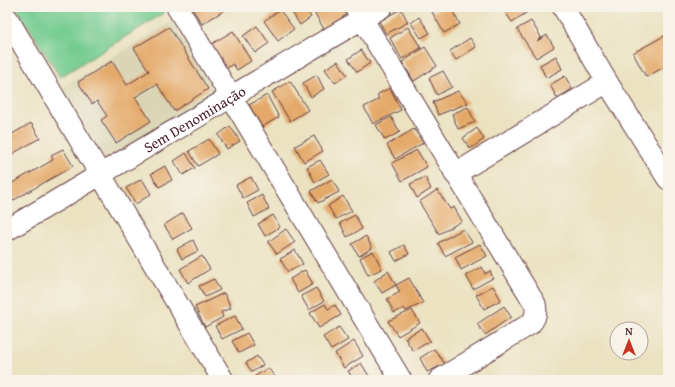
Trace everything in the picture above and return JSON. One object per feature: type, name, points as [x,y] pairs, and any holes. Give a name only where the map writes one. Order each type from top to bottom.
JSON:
[{"type":"street","points":[[177,7],[401,380]]},
{"type":"street","name":"Sem Denominação","points":[[7,230],[230,97],[358,13],[382,7]]},
{"type":"street","points":[[563,7],[607,82],[668,179]]},
{"type":"street","points":[[358,13],[535,304],[537,310],[535,319],[530,324],[440,380]]},
{"type":"street","points":[[7,18],[222,380]]},
{"type":"street","points":[[455,174],[607,82]]},
{"type":"shaded area","points":[[172,21],[217,94],[106,161],[62,88]]},
{"type":"green space","points":[[16,7],[160,7],[164,13],[60,77]]},
{"type":"building","points":[[191,7],[230,7],[202,24]]},
{"type":"building","points":[[297,7],[304,7],[311,17],[300,25],[291,11]]},
{"type":"building","points":[[311,7],[347,7],[350,13],[324,29]]},
{"type":"building","points":[[442,7],[450,7],[460,24],[444,33],[432,12]]},
{"type":"building","points":[[502,7],[526,7],[529,11],[512,22]]},
{"type":"building","points":[[401,9],[408,22],[386,34],[379,21]]},
{"type":"building","points":[[280,10],[294,29],[278,41],[264,21]]},
{"type":"building","points":[[419,17],[430,33],[421,38],[411,23]]},
{"type":"building","points":[[531,21],[541,37],[537,41],[547,35],[554,47],[536,58],[517,29]]},
{"type":"building","points":[[257,26],[269,43],[255,53],[243,36]]},
{"type":"building","points":[[169,27],[208,89],[174,111],[157,84],[135,97],[151,121],[116,143],[101,120],[107,116],[97,101],[92,104],[78,82],[112,61],[127,85],[149,71],[134,48]]},
{"type":"building","points":[[408,27],[421,48],[402,59],[390,38]]},
{"type":"building","points":[[233,31],[251,61],[237,70],[233,64],[225,69],[210,45]]},
{"type":"building","points":[[664,36],[668,43],[668,65],[646,77],[633,53]]},
{"type":"building","points":[[470,38],[476,47],[456,60],[450,51]]},
{"type":"building","points":[[425,47],[437,66],[414,81],[402,62]]},
{"type":"building","points":[[361,50],[370,63],[357,72],[348,59]]},
{"type":"building","points":[[556,56],[562,69],[546,78],[540,65]]},
{"type":"building","points":[[338,61],[347,75],[335,83],[325,69]]},
{"type":"building","points":[[443,71],[452,87],[437,95],[429,78]]},
{"type":"building","points":[[317,75],[324,89],[311,97],[303,83]]},
{"type":"building","points":[[565,76],[572,89],[557,98],[550,85]]},
{"type":"building","points":[[290,81],[308,110],[290,121],[272,92]]},
{"type":"building","points":[[390,88],[401,110],[373,124],[364,107],[378,100],[378,94]]},
{"type":"building","points":[[458,91],[468,103],[438,115],[433,102]]},
{"type":"building","points":[[267,95],[279,117],[262,127],[249,105]]},
{"type":"building","points":[[468,107],[475,122],[458,129],[452,114]]},
{"type":"building","points":[[391,117],[400,132],[385,140],[376,125]]},
{"type":"building","points":[[31,123],[40,138],[7,157],[7,137]]},
{"type":"building","points":[[230,126],[240,141],[227,149],[218,135]]},
{"type":"building","points":[[477,128],[484,139],[470,149],[463,138]]},
{"type":"building","points":[[414,129],[423,143],[395,159],[387,145]]},
{"type":"building","points":[[314,136],[323,151],[304,162],[295,146]]},
{"type":"building","points":[[209,139],[218,154],[198,166],[189,151]]},
{"type":"building","points":[[63,149],[73,166],[7,204],[7,186],[53,160],[51,155]]},
{"type":"building","points":[[417,150],[427,167],[402,181],[392,163]]},
{"type":"building","points":[[186,153],[195,168],[183,175],[174,161]]},
{"type":"building","points":[[320,160],[329,174],[315,182],[307,167]]},
{"type":"building","points":[[165,166],[172,180],[159,187],[151,174]]},
{"type":"building","points":[[251,177],[258,190],[243,198],[236,185]]},
{"type":"building","points":[[425,177],[431,189],[417,198],[410,184]]},
{"type":"building","points":[[142,179],[151,194],[136,204],[126,188]]},
{"type":"building","points":[[332,179],[339,192],[318,203],[311,191]]},
{"type":"building","points":[[437,190],[450,209],[454,207],[462,221],[439,234],[419,202]]},
{"type":"building","points":[[262,195],[269,209],[254,217],[247,203]]},
{"type":"building","points":[[343,196],[352,211],[336,219],[328,206]]},
{"type":"building","points":[[183,213],[192,228],[173,239],[164,225]]},
{"type":"building","points":[[273,215],[280,227],[265,236],[258,224]]},
{"type":"building","points":[[355,215],[362,229],[347,237],[340,223]]},
{"type":"building","points":[[286,229],[295,242],[277,254],[268,242]]},
{"type":"building","points":[[463,229],[472,242],[445,256],[438,243]]},
{"type":"building","points":[[366,236],[372,248],[359,256],[352,244]]},
{"type":"building","points":[[193,240],[198,251],[182,259],[177,249]]},
{"type":"building","points":[[480,244],[487,256],[461,270],[455,257]]},
{"type":"building","points":[[404,245],[409,254],[396,261],[391,252]]},
{"type":"building","points":[[295,250],[303,264],[288,272],[280,259]]},
{"type":"building","points":[[373,251],[382,269],[368,275],[360,258]]},
{"type":"building","points":[[202,256],[210,269],[188,283],[180,269]]},
{"type":"building","points":[[482,267],[485,274],[490,271],[493,278],[473,289],[466,275]]},
{"type":"building","points":[[305,270],[313,284],[298,293],[290,279]]},
{"type":"building","points":[[388,271],[396,285],[382,293],[374,281]]},
{"type":"building","points":[[409,278],[423,303],[406,311],[404,308],[394,313],[387,299],[400,292],[396,285]]},
{"type":"building","points":[[214,279],[220,290],[205,297],[199,286]]},
{"type":"building","points":[[493,286],[501,300],[484,309],[476,295]]},
{"type":"building","points":[[316,288],[324,301],[309,310],[301,296]]},
{"type":"building","points":[[224,293],[231,308],[221,312],[223,317],[205,327],[195,307]]},
{"type":"building","points":[[325,304],[328,309],[335,305],[341,315],[319,328],[310,313]]},
{"type":"building","points":[[504,306],[511,317],[485,335],[477,324]]},
{"type":"building","points":[[412,310],[420,323],[398,336],[388,321]]},
{"type":"building","points":[[235,316],[242,329],[222,339],[215,326]]},
{"type":"building","points":[[339,327],[348,340],[331,350],[323,337]]},
{"type":"building","points":[[422,328],[430,341],[413,351],[405,338]]},
{"type":"building","points":[[247,333],[254,345],[239,353],[232,341]]},
{"type":"building","points":[[354,341],[363,356],[344,368],[335,353]]},
{"type":"building","points":[[434,349],[445,364],[427,372],[420,358]]},
{"type":"building","points":[[257,356],[263,365],[252,372],[246,363]]},
{"type":"building","points":[[361,363],[369,376],[362,380],[354,380],[348,371]]},
{"type":"building","points":[[268,368],[276,378],[273,380],[256,380],[254,377]]}]
